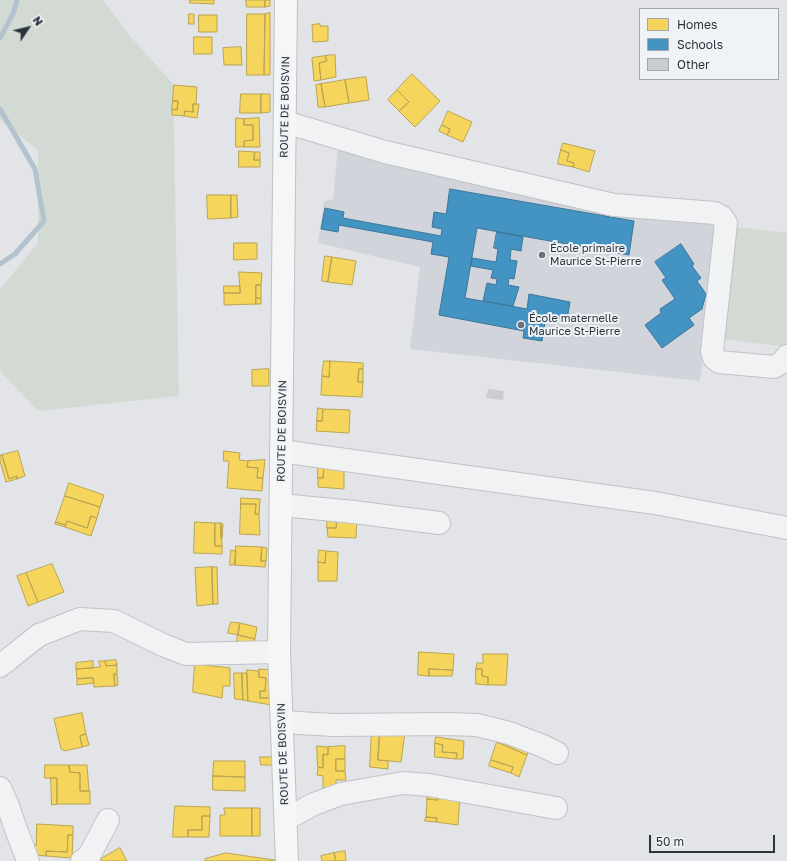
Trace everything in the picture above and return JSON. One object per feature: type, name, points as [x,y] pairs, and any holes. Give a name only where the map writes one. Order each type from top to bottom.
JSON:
[{"type":"main road","name":"ROUTE DE BOISVIN","points":[[286,0],[279,652],[287,861]]},
{"type":"street","points":[[285,122],[385,152],[614,205],[715,213],[722,217],[726,223],[712,351],[714,358],[719,362],[774,367],[782,362],[787,356]]},
{"type":"street","points":[[281,451],[655,503],[787,528]]},
{"type":"street","points":[[281,505],[354,512],[439,523]]},
{"type":"street","points":[[0,666],[38,635],[80,619],[114,621],[163,645],[186,654],[279,652]]},
{"type":"street","points":[[282,722],[334,725],[477,725],[509,733],[557,753]]},
{"type":"street","points":[[286,819],[314,804],[342,794],[403,783],[429,785],[556,808]]},
{"type":"street","points":[[0,788],[28,861]]},
{"type":"street","points":[[82,861],[89,856],[108,820]]},
{"type":"shaded area","points":[[0,0],[103,0],[130,36],[173,84],[179,396],[38,411],[0,371],[0,289],[38,243],[38,150],[0,120]]},
{"type":"shaded area","name":"École primaire Maurice St-Pierre","points":[[338,147],[719,224],[700,381],[410,349],[420,267],[318,243],[324,201],[333,199]]},
{"type":"shaded area","points":[[737,227],[787,233],[787,347],[723,339]]},
{"type":"building: Homes","points":[[190,0],[214,0],[214,4],[190,3]]},
{"type":"building: Homes","points":[[246,0],[265,0],[265,7],[247,7]]},
{"type":"building: Homes","points":[[265,0],[270,0],[270,6],[265,7]]},
{"type":"building: Homes","points":[[270,13],[270,75],[264,75],[265,14]]},
{"type":"building: Homes","points":[[189,14],[194,14],[194,24],[189,24]]},
{"type":"building: Homes","points":[[247,14],[265,14],[264,75],[247,75]]},
{"type":"building: Homes","points":[[199,15],[217,15],[217,32],[199,32]]},
{"type":"building: Homes","points":[[320,24],[320,26],[328,26],[328,41],[313,42],[312,25]]},
{"type":"building: Homes","points":[[194,37],[212,37],[212,54],[194,54]]},
{"type":"building: Homes","points":[[241,47],[242,65],[224,65],[223,48]]},
{"type":"building: Homes","points":[[335,55],[336,77],[321,80],[319,63],[327,61],[325,56]]},
{"type":"building: Homes","points":[[325,56],[327,61],[319,63],[321,80],[314,81],[312,58]]},
{"type":"building: Homes","points":[[412,74],[440,101],[415,127],[399,111],[409,102],[397,90]]},
{"type":"building: Homes","points":[[366,77],[369,100],[349,103],[345,80]]},
{"type":"building: Homes","points":[[345,80],[349,103],[325,107],[321,84]]},
{"type":"building: Homes","points":[[321,84],[325,107],[318,107],[316,85]]},
{"type":"building: Homes","points":[[174,85],[197,87],[196,104],[193,104],[193,112],[185,111],[184,116],[172,115],[172,109],[177,110],[178,101],[173,101]]},
{"type":"building: Homes","points":[[397,90],[409,102],[399,111],[388,100]]},
{"type":"building: Homes","points":[[241,94],[261,94],[261,113],[240,113]]},
{"type":"building: Homes","points":[[261,94],[270,94],[270,112],[261,113]]},
{"type":"building: Homes","points":[[173,101],[178,101],[177,110],[172,109]]},
{"type":"building: Homes","points":[[193,104],[199,104],[197,118],[184,116],[185,111],[193,112]]},
{"type":"building: Homes","points":[[448,111],[472,122],[463,142],[447,135],[450,129],[442,125]]},
{"type":"building: Homes","points":[[236,118],[244,119],[244,125],[253,125],[253,140],[244,141],[244,147],[236,147]]},
{"type":"building: Homes","points":[[259,118],[260,147],[244,147],[244,141],[253,140],[253,125],[244,125],[244,119]]},
{"type":"building: Homes","points":[[442,125],[450,129],[447,135],[439,131]]},
{"type":"building: Homes","points":[[563,143],[595,151],[589,172],[573,167],[574,163],[567,161],[569,153],[561,150]]},
{"type":"building: Homes","points":[[561,150],[569,153],[567,161],[574,163],[573,167],[558,164]]},
{"type":"building: Homes","points":[[239,151],[255,152],[254,160],[260,160],[260,167],[239,167]]},
{"type":"building: Homes","points":[[255,152],[260,152],[260,160],[254,160]]},
{"type":"building: Homes","points":[[207,195],[231,195],[231,218],[208,219]]},
{"type":"building: Homes","points":[[231,195],[237,195],[238,217],[231,218]]},
{"type":"building: Homes","points":[[234,243],[257,243],[257,259],[234,260]]},
{"type":"building: Homes","points":[[325,256],[332,257],[328,282],[322,281]]},
{"type":"building: Homes","points":[[332,257],[356,261],[352,285],[328,282]]},
{"type":"building: Homes","points":[[239,272],[262,273],[261,285],[256,285],[256,304],[224,305],[224,293],[240,293]]},
{"type":"building: Homes","points":[[256,285],[261,285],[261,298],[256,298]]},
{"type":"building: Homes","points":[[224,286],[240,286],[240,293],[224,293]]},
{"type":"building: Homes","points":[[256,298],[261,298],[261,304],[256,304]]},
{"type":"building: Homes","points":[[324,361],[330,361],[329,377],[322,376]]},
{"type":"building: Homes","points":[[330,361],[363,363],[363,369],[359,369],[358,382],[363,382],[362,397],[321,395],[322,376],[329,377]]},
{"type":"building: Homes","points":[[269,369],[269,386],[252,386],[252,370]]},
{"type":"building: Homes","points":[[359,369],[363,369],[363,382],[358,382]]},
{"type":"building: Homes","points":[[318,408],[323,409],[322,421],[317,421]]},
{"type":"building: Homes","points":[[323,409],[350,410],[349,433],[316,431],[317,421],[322,421]]},
{"type":"building: Homes","points":[[18,451],[25,476],[17,479],[17,476],[9,479],[2,455]]},
{"type":"building: Homes","points":[[224,451],[240,453],[239,460],[248,461],[247,467],[258,468],[257,478],[263,478],[262,491],[227,488],[229,461],[224,461]]},
{"type":"building: Homes","points":[[2,455],[9,479],[17,476],[17,479],[6,482],[0,461],[0,456]]},
{"type":"building: Homes","points":[[265,460],[263,478],[257,478],[258,468],[247,467],[248,461]]},
{"type":"building: Homes","points":[[318,464],[324,464],[323,478],[318,478]]},
{"type":"building: Homes","points":[[324,464],[344,465],[344,489],[318,487],[318,478],[323,478]]},
{"type":"building: Homes","points":[[69,483],[104,495],[100,507],[65,496]]},
{"type":"building: Homes","points":[[65,496],[100,507],[97,518],[91,516],[87,528],[67,521],[65,525],[56,522]]},
{"type":"building: Homes","points":[[241,498],[260,499],[259,514],[255,514],[256,504],[241,504]]},
{"type":"building: Homes","points":[[241,504],[256,504],[255,514],[259,514],[260,535],[240,534]]},
{"type":"building: Homes","points":[[328,513],[337,513],[336,528],[327,528]]},
{"type":"building: Homes","points":[[337,513],[357,515],[356,538],[328,537],[327,528],[336,528]]},
{"type":"building: Homes","points":[[91,516],[97,518],[91,536],[65,527],[67,521],[87,528]]},
{"type":"building: Homes","points":[[56,522],[65,525],[65,527],[55,524]]},
{"type":"building: Homes","points":[[195,522],[215,523],[215,546],[222,546],[222,554],[194,553]]},
{"type":"building: Homes","points":[[215,523],[221,523],[222,546],[215,546]]},
{"type":"building: Homes","points":[[221,523],[223,524],[222,539],[221,538]]},
{"type":"building: Homes","points":[[236,546],[262,547],[261,561],[266,561],[265,567],[235,565]]},
{"type":"building: Homes","points":[[262,547],[267,548],[266,561],[261,561]]},
{"type":"building: Homes","points":[[231,550],[236,551],[235,565],[230,565]]},
{"type":"building: Homes","points":[[319,550],[326,551],[325,563],[318,562]]},
{"type":"building: Homes","points":[[326,551],[338,552],[337,581],[318,581],[318,562],[325,563]]},
{"type":"building: Homes","points":[[52,564],[64,592],[38,602],[26,573]]},
{"type":"building: Homes","points":[[212,567],[213,604],[197,606],[195,568]]},
{"type":"building: Homes","points":[[212,567],[217,567],[218,604],[213,604]]},
{"type":"building: Homes","points":[[26,573],[38,602],[28,606],[17,576]]},
{"type":"building: Homes","points":[[231,622],[240,623],[238,635],[228,633]]},
{"type":"building: Homes","points":[[240,623],[257,627],[255,639],[238,635]]},
{"type":"building: Homes","points":[[238,635],[255,639],[253,644],[237,641]]},
{"type":"building: Homes","points":[[419,652],[454,654],[453,670],[429,669],[429,676],[418,675]]},
{"type":"building: Homes","points":[[483,654],[508,654],[506,685],[488,685],[488,677],[482,676],[482,669],[476,669],[477,663],[483,663]]},
{"type":"building: Homes","points":[[116,660],[117,665],[106,666],[105,661]]},
{"type":"building: Homes","points":[[93,661],[93,668],[76,669],[76,663]]},
{"type":"building: Homes","points":[[99,661],[105,661],[106,666],[117,665],[117,674],[114,674],[115,686],[94,687],[93,678],[77,679],[76,669],[100,667]]},
{"type":"building: Homes","points":[[195,664],[230,668],[230,686],[223,686],[222,698],[193,692]]},
{"type":"building: Homes","points":[[259,669],[271,670],[272,698],[260,698],[260,691],[265,691],[266,678],[259,677]]},
{"type":"building: Homes","points":[[429,669],[453,670],[452,676],[429,676]]},
{"type":"building: Homes","points":[[476,669],[482,669],[482,676],[488,677],[488,685],[476,684]]},
{"type":"building: Homes","points":[[247,670],[259,671],[259,677],[266,678],[265,691],[260,691],[260,698],[272,698],[272,705],[248,701]]},
{"type":"building: Homes","points":[[234,673],[242,673],[243,700],[235,699]]},
{"type":"building: Homes","points":[[242,673],[247,673],[248,701],[243,700]]},
{"type":"building: Homes","points":[[114,674],[117,674],[118,685],[115,686]]},
{"type":"building: Homes","points":[[93,678],[94,683],[77,685],[77,679]]},
{"type":"building: Homes","points":[[82,713],[86,734],[80,736],[82,747],[65,751],[61,749],[54,719]]},
{"type":"building: Homes","points":[[372,729],[380,730],[378,760],[388,761],[388,769],[370,767]]},
{"type":"building: Homes","points":[[380,730],[405,732],[401,762],[378,760]]},
{"type":"building: Homes","points":[[86,734],[89,745],[82,747],[80,736]]},
{"type":"building: Homes","points":[[499,735],[530,745],[527,755],[497,742]]},
{"type":"building: Homes","points":[[436,737],[464,741],[463,759],[456,759],[457,753],[442,752],[443,745],[435,743]]},
{"type":"building: Homes","points":[[497,742],[527,755],[519,777],[511,773],[513,767],[491,760]]},
{"type":"building: Homes","points":[[435,743],[443,745],[442,752],[457,753],[456,759],[435,757]]},
{"type":"building: Homes","points":[[317,746],[328,747],[328,755],[323,754],[323,768],[318,767]]},
{"type":"building: Homes","points":[[345,746],[345,759],[336,759],[336,771],[345,771],[346,780],[336,780],[336,788],[323,788],[323,776],[317,775],[318,767],[323,768],[323,754],[328,755],[328,747]]},
{"type":"building: Homes","points":[[260,757],[273,757],[273,765],[261,765]]},
{"type":"building: Homes","points":[[336,759],[345,759],[345,771],[336,771]]},
{"type":"building: Homes","points":[[491,760],[513,767],[511,773],[489,766]]},
{"type":"building: Homes","points":[[214,761],[245,761],[245,777],[213,776]]},
{"type":"building: Homes","points":[[45,765],[69,765],[70,772],[80,773],[80,791],[90,791],[90,804],[57,804],[57,778],[45,778]]},
{"type":"building: Homes","points":[[69,765],[87,765],[89,791],[80,791],[80,773],[70,772]]},
{"type":"building: Homes","points":[[213,776],[245,777],[245,791],[213,790]]},
{"type":"building: Homes","points":[[51,778],[57,778],[57,804],[52,805]]},
{"type":"building: Homes","points":[[428,792],[439,793],[438,800],[427,799]]},
{"type":"building: Homes","points":[[439,793],[460,794],[458,825],[436,822],[437,818],[426,817],[427,799],[438,800]]},
{"type":"building: Homes","points":[[175,806],[210,807],[210,816],[202,816],[202,830],[188,830],[188,837],[173,837]]},
{"type":"building: Homes","points":[[224,808],[252,808],[252,836],[220,836],[220,815],[225,815]]},
{"type":"building: Homes","points":[[252,808],[260,808],[260,836],[252,836]]},
{"type":"building: Homes","points":[[202,816],[210,816],[209,837],[188,837],[188,830],[202,830]]},
{"type":"building: Homes","points":[[426,817],[437,818],[436,822],[425,821]]},
{"type":"building: Homes","points":[[37,824],[73,826],[73,835],[68,835],[67,852],[46,851],[46,856],[32,855],[33,844],[36,845]]},
{"type":"building: Homes","points":[[68,835],[73,835],[72,858],[46,856],[46,851],[67,852]]},
{"type":"building: Homes","points":[[120,848],[127,861],[102,861],[101,859]]},
{"type":"building: Homes","points":[[345,851],[346,861],[336,861],[334,853]]},
{"type":"building: Homes","points":[[226,853],[281,861],[205,861],[205,859]]},
{"type":"building: Homes","points":[[334,853],[336,861],[322,861],[321,856]]},
{"type":"building: Schools","points":[[450,189],[634,221],[629,255],[477,228],[465,298],[527,309],[529,294],[570,302],[567,320],[546,316],[542,341],[523,338],[524,331],[439,315],[449,257],[431,254],[433,242],[339,225],[338,232],[321,229],[325,208],[344,212],[343,218],[441,236],[442,229],[432,227],[434,212],[446,214]]},
{"type":"building: Schools","points":[[497,232],[523,237],[521,251],[511,249],[510,260],[517,261],[514,279],[509,278],[508,285],[519,287],[513,306],[483,301],[487,283],[496,285],[497,279],[491,278],[493,270],[471,266],[472,258],[496,262],[498,249],[494,248]]},
{"type":"building: Schools","points":[[681,244],[694,264],[692,266],[701,278],[697,281],[706,294],[702,309],[689,318],[694,325],[662,348],[645,325],[661,313],[660,309],[675,299],[662,280],[666,278],[655,262]]},
{"type":"building: Other","points":[[488,389],[504,391],[503,400],[486,398]]},
{"type":"waterway","points":[[0,38],[13,14],[17,0]]},
{"type":"waterway","points":[[0,109],[35,169],[44,221],[15,254],[0,264]]},
{"type":"place","name":"École primaire Maurice St-Pierre","points":[[542,255]]},
{"type":"place","name":"École maternelle Maurice St-Pierre","points":[[521,325]]}]
